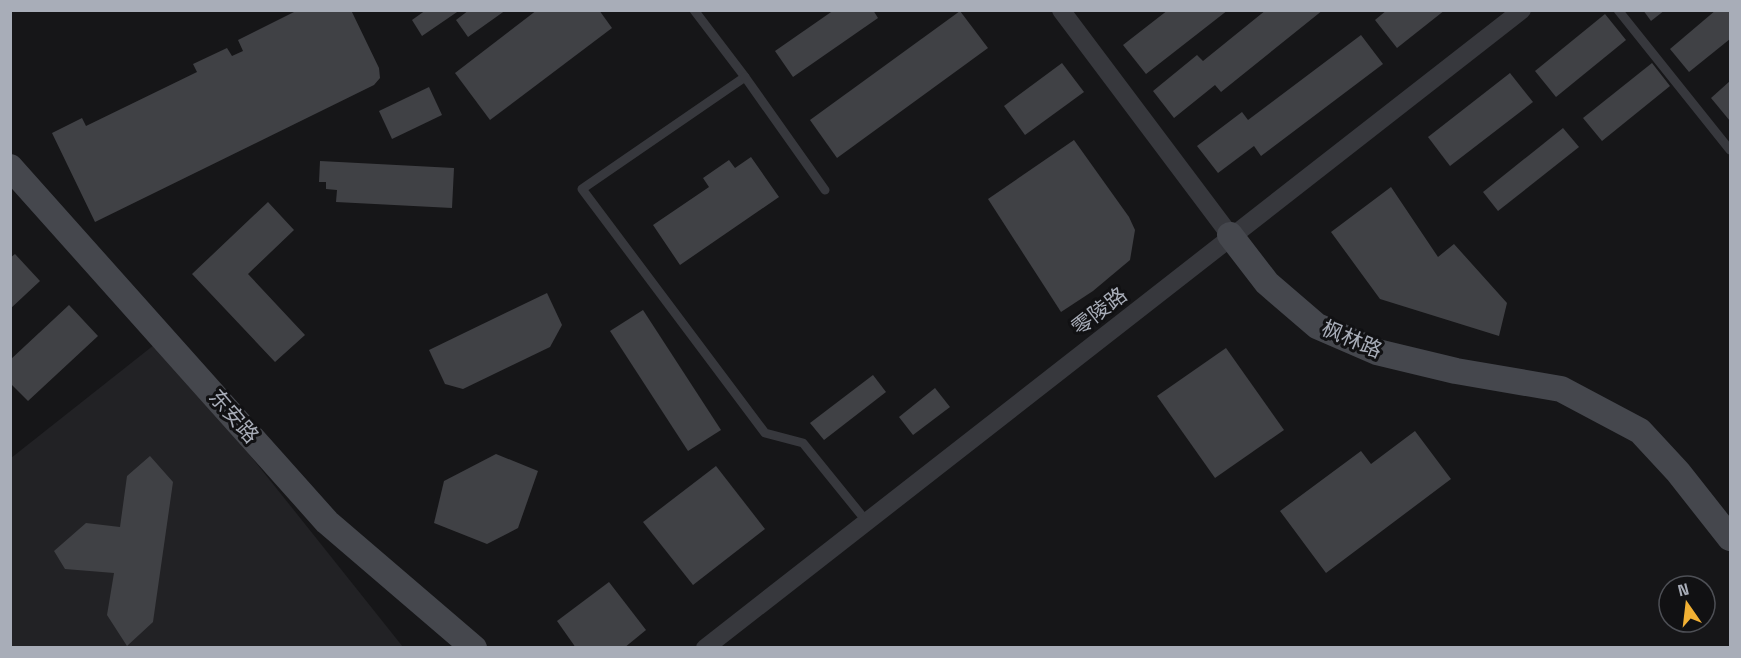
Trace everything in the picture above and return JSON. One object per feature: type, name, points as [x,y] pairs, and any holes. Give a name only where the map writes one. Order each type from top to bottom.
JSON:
[{"type":"street","name":"枫林路","points":[[1061,10],[1267,283],[1317,326],[1377,352],[1456,371],[1561,389],[1640,431],[1678,472],[1731,538]]},
{"type":"street","name":"零陵路","points":[[705,648],[1230,235],[1522,10]]},
{"type":"street","name":"东安路","points":[[10,167],[327,522],[474,648]]},
{"type":"lane","points":[[694,10],[745,77],[825,190]]},
{"type":"lane","points":[[1618,10],[1731,150]]},
{"type":"lane","points":[[745,77],[582,189],[765,433],[803,443],[867,522]]},
{"type":"shaded area","points":[[159,341],[403,647],[11,648],[11,458]]},
{"type":"building","points":[[298,10],[351,10],[379,68],[380,78],[374,85],[95,222],[52,133],[82,118],[86,126],[197,72],[193,64],[227,48],[232,56],[243,51],[238,40]]},
{"type":"building","points":[[426,10],[460,10],[422,36],[412,20]]},
{"type":"building","points":[[469,10],[506,10],[468,37],[456,20]]},
{"type":"building","points":[[537,10],[599,10],[612,28],[490,120],[455,73]]},
{"type":"building","points":[[834,10],[873,10],[878,18],[793,77],[775,51]]},
{"type":"building","points":[[1168,10],[1228,10],[1146,74],[1123,45]]},
{"type":"building","points":[[1266,10],[1323,10],[1221,92],[1215,85],[1174,118],[1153,91],[1197,55],[1203,61]]},
{"type":"building","points":[[1387,10],[1445,10],[1397,48],[1375,20]]},
{"type":"building","points":[[1643,10],[1665,10],[1651,21]]},
{"type":"building","points":[[1716,10],[1730,10],[1730,39],[1689,72],[1670,49]]},
{"type":"building","points":[[960,11],[988,48],[837,158],[810,120]]},
{"type":"building","points":[[1605,14],[1626,40],[1556,97],[1535,71]]},
{"type":"building","points":[[1361,35],[1383,64],[1261,156],[1254,146],[1218,173],[1197,146],[1242,112],[1248,120]]},
{"type":"building","points":[[1062,63],[1084,92],[1025,135],[1004,106]]},
{"type":"building","points":[[1652,63],[1670,86],[1602,141],[1583,118]]},
{"type":"building","points":[[1510,73],[1533,102],[1450,166],[1428,137]]},
{"type":"building","points":[[1730,81],[1730,121],[1711,98]]},
{"type":"building","points":[[429,87],[442,115],[392,139],[379,111]]},
{"type":"building","points":[[1563,128],[1579,147],[1498,211],[1483,192]]},
{"type":"building","points":[[1074,140],[1129,217],[1135,230],[1130,260],[1093,291],[1061,312],[988,199]]},
{"type":"building","points":[[751,157],[779,197],[680,265],[653,225],[709,187],[703,178],[729,160],[735,168]]},
{"type":"building","points":[[320,161],[454,168],[452,208],[336,202],[337,190],[326,189],[326,182],[319,182]]},
{"type":"building","points":[[1391,187],[1438,257],[1454,244],[1507,303],[1499,336],[1380,299],[1331,232]]},
{"type":"building","points":[[268,202],[294,230],[248,274],[305,335],[275,362],[192,274]]},
{"type":"building","points":[[15,254],[40,281],[10,309],[10,258]]},
{"type":"building","points":[[547,293],[562,325],[550,347],[463,389],[445,384],[429,350]]},
{"type":"building","points":[[69,305],[98,336],[28,401],[10,383],[10,360]]},
{"type":"building","points":[[643,310],[721,430],[688,451],[610,331]]},
{"type":"building","points":[[1226,348],[1284,430],[1215,478],[1157,396]]},
{"type":"building","points":[[873,375],[886,392],[824,440],[810,423]]},
{"type":"building","points":[[935,388],[950,407],[913,435],[899,417]]},
{"type":"building","points":[[1415,431],[1451,479],[1326,573],[1280,511],[1361,451],[1371,464]]},
{"type":"building","points":[[496,454],[538,471],[518,528],[487,544],[434,523],[444,481]]},
{"type":"building","points":[[150,456],[173,482],[153,622],[127,646],[107,615],[114,573],[65,569],[54,551],[86,523],[120,527],[127,476]]},
{"type":"building","points":[[716,466],[765,529],[693,585],[643,522]]},
{"type":"building","points":[[609,582],[646,630],[624,648],[576,648],[557,621]]}]
